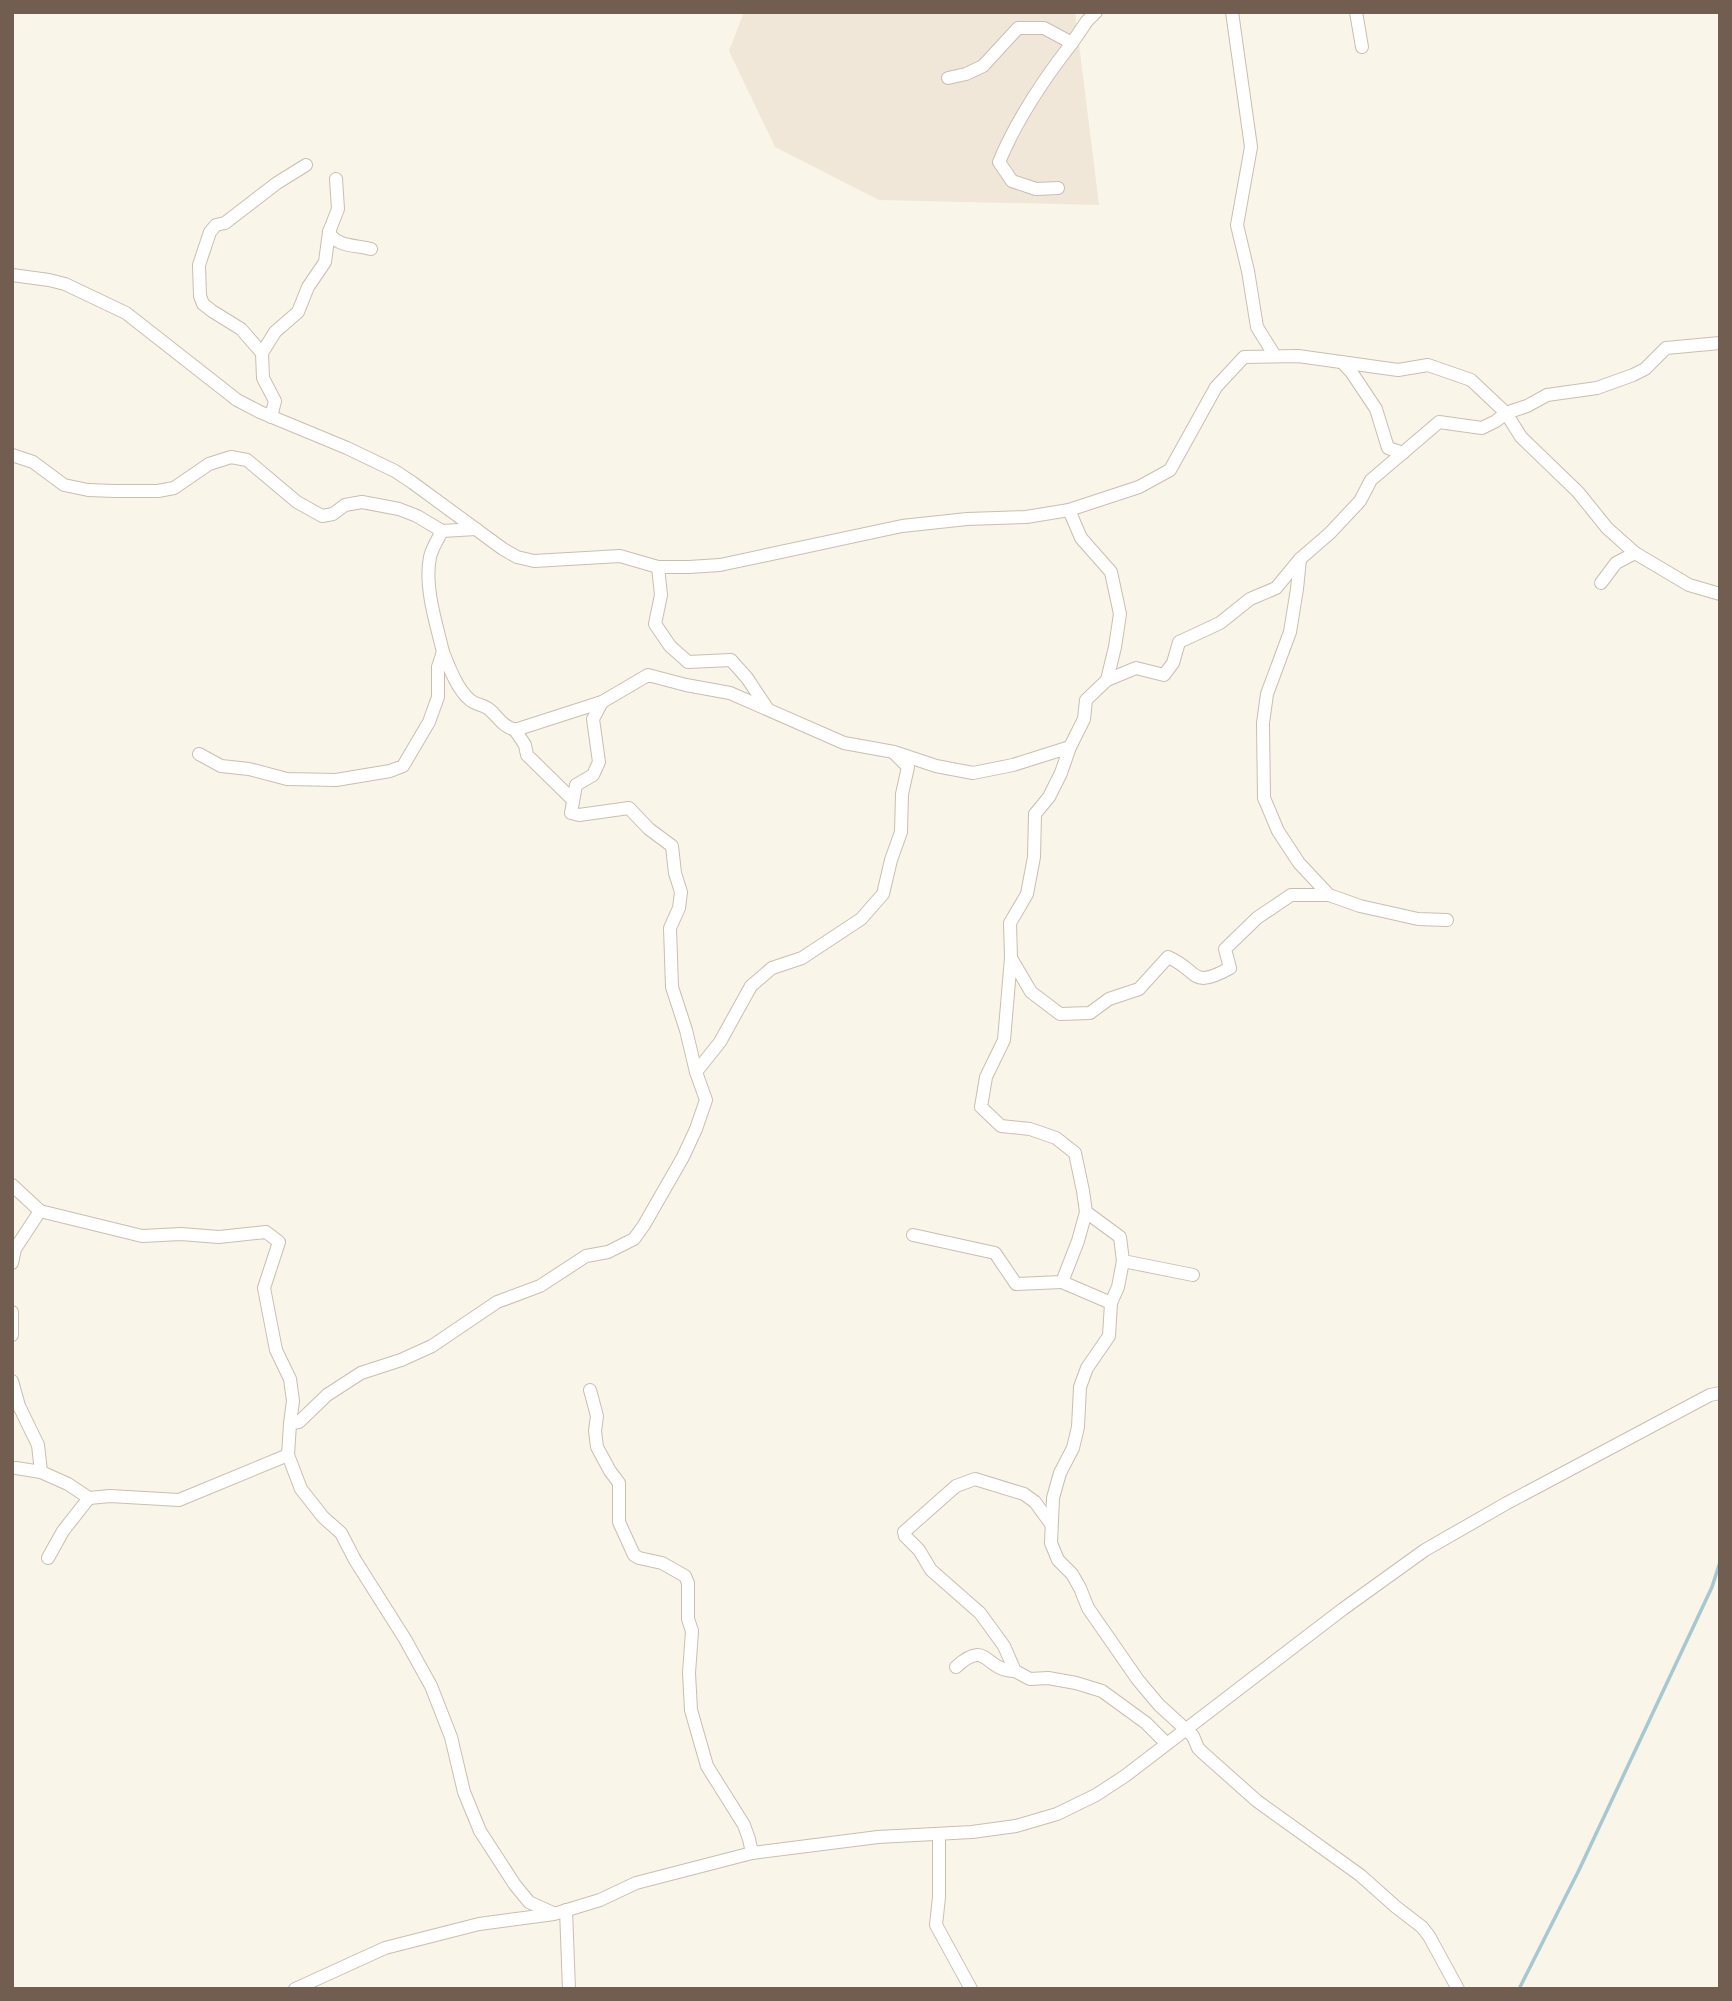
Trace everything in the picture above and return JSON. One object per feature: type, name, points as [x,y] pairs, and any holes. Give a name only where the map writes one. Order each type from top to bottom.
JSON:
[{"type":"street","points":[[1058,188],[1036,189],[1012,181],[999,162],[1010,134],[1046,76],[1096,12]]},
{"type":"street","points":[[1232,12],[1251,147],[1237,225],[1248,271],[1256,327],[1275,356]]},
{"type":"street","points":[[1356,12],[1362,47]]},
{"type":"street","points":[[948,78],[983,66],[1018,28],[1044,28],[1072,43]]},
{"type":"street","points":[[262,353],[241,329],[203,304],[200,296],[199,265],[210,232],[216,225],[225,223],[277,183],[306,165]]},
{"type":"street","points":[[271,417],[275,401],[263,378],[262,353],[275,332],[298,312],[309,287],[325,262],[329,232],[338,208],[336,179]]},
{"type":"street","points":[[329,232],[333,239],[340,243],[370,249]]},
{"type":"street","points":[[12,275],[49,279],[65,284],[126,313],[237,400],[394,471],[517,557],[534,561],[620,556],[658,567],[720,565],[902,526],[967,519],[1026,517],[1069,510],[1139,487],[1170,470],[1216,387],[1244,357],[1298,356],[1398,370],[1428,365],[1471,380],[1506,413],[1521,437],[1578,492],[1607,528],[1635,553],[1689,585],[1720,594]]},
{"type":"street","points":[[1062,1282],[1086,1212],[1074,1153],[1056,1138],[1030,1129],[1002,1126],[981,1107],[986,1077],[1004,1041],[1011,958],[1010,923],[1027,894],[1034,857],[1035,814],[1049,797],[1061,773],[1084,719],[1086,699],[1107,680],[1136,668],[1164,675],[1173,663],[1179,642],[1220,623],[1251,599],[1276,588],[1300,559],[1330,533],[1360,500],[1371,480],[1439,422],[1482,428],[1496,422],[1506,413],[1547,395],[1597,388],[1633,375],[1645,369],[1666,348],[1720,343]]},
{"type":"street","points":[[1342,362],[1376,409],[1388,448],[1403,453]]},
{"type":"street","points":[[12,455],[33,462],[64,485],[88,490],[116,491],[158,491],[174,488],[209,464],[231,457],[247,460],[297,502],[322,516],[333,514],[345,505],[362,502],[399,509],[442,531],[476,530]]},
{"type":"street","points":[[1069,510],[1081,538],[1111,572],[1119,614],[1107,680]]},
{"type":"street","points":[[442,531],[431,554],[428,570],[432,607],[443,652],[458,683],[469,699],[488,707],[504,726],[515,730],[525,744],[527,755],[573,800]]},
{"type":"street","points":[[1601,583],[1616,563],[1635,553]]},
{"type":"street","points":[[1300,559],[1290,632],[1266,694],[1263,723],[1264,798],[1278,831],[1299,863],[1329,895]]},
{"type":"street","points":[[658,567],[661,595],[655,624],[670,646],[688,662],[731,660],[767,708]]},
{"type":"street","points":[[199,754],[221,766],[249,769],[287,779],[335,780],[390,771],[403,766],[429,722],[438,697],[439,667],[443,652]]},
{"type":"street","points":[[515,730],[601,702],[648,674],[686,685],[730,693],[844,743],[894,752],[936,766],[973,773],[1013,765],[1070,747]]},
{"type":"street","points":[[290,1424],[299,1422],[327,1395],[361,1373],[432,1346],[497,1303],[540,1286],[586,1256],[608,1252],[634,1239],[683,1157],[696,1129],[706,1100],[672,987],[670,928],[680,908],[681,892],[675,873],[672,846],[649,829],[629,808],[579,815],[570,813],[576,785],[593,775],[599,762],[593,719],[601,702]]},
{"type":"street","points":[[696,1072],[720,1042],[751,986],[772,968],[802,958],[861,919],[883,894],[901,832],[902,794],[908,767],[894,752]]},
{"type":"street","points":[[1011,958],[1031,992],[1060,1014],[1090,1013],[1109,999],[1139,989],[1168,957],[1179,961],[1195,977],[1210,979],[1230,968],[1226,948],[1257,918],[1291,895],[1329,895],[1360,906],[1418,919],[1447,920]]},
{"type":"street","points":[[12,1185],[40,1211],[142,1236],[181,1234],[219,1237],[266,1232],[279,1242],[264,1288],[276,1350],[290,1379],[293,1401],[288,1455],[301,1489],[323,1517],[341,1533],[431,1686],[451,1737],[464,1792],[480,1831],[529,1902],[560,1912]]},
{"type":"street","points":[[12,1263],[15,1250],[40,1211]]},
{"type":"street","points":[[1086,1212],[1119,1237],[1123,1261],[1118,1287],[1111,1303],[1110,1336],[1087,1368],[1080,1387],[1078,1427],[1073,1448],[1060,1473],[1054,1498],[1051,1543],[1058,1560],[1072,1574],[1088,1608],[1138,1680],[1159,1705],[1193,1736],[1198,1748],[1258,1801],[1360,1875],[1422,1927],[1458,1989]]},
{"type":"street","points":[[913,1235],[995,1253],[1016,1284],[1062,1282],[1111,1303]]},
{"type":"street","points":[[1123,1261],[1193,1275]]},
{"type":"street","points":[[12,1312],[12,1335]]},
{"type":"street","points":[[12,1381],[19,1406],[38,1445],[40,1467]]},
{"type":"street","points":[[590,1390],[597,1416],[597,1447],[619,1483],[620,1522],[634,1555],[662,1563],[685,1576],[688,1583],[688,1619],[692,1630],[688,1673],[691,1710],[707,1766],[744,1825],[752,1853]]},
{"type":"street","points":[[295,1989],[385,1948],[479,1924],[560,1912],[600,1900],[636,1883],[752,1853],[866,1838],[972,1832],[1016,1826],[1057,1814],[1096,1795],[1125,1776],[1343,1609],[1425,1550],[1507,1503],[1710,1395],[1720,1393]]},
{"type":"street","points":[[20,1469],[40,1467],[89,1498],[110,1496],[179,1500],[288,1455]]},
{"type":"street","points":[[1015,1671],[1004,1646],[980,1613],[931,1570],[904,1532],[956,1486],[975,1479],[1024,1494],[1035,1502],[1051,1524]]},
{"type":"street","points":[[48,1558],[63,1531],[89,1498]]},
{"type":"street","points":[[956,1667],[972,1654],[978,1654],[1002,1669],[1015,1671],[1030,1679],[1058,1680],[1102,1691],[1146,1723],[1166,1743]]},
{"type":"street","points":[[939,1834],[936,1925],[971,1989]]},
{"type":"street","points":[[560,1912],[569,1989]]},
{"type":"shaded area","points":[[744,12],[1075,12],[1099,205],[879,200],[775,147],[729,51]]},
{"type":"waterway","points":[[1519,1989],[1579,1870],[1712,1587],[1720,1562]]}]
